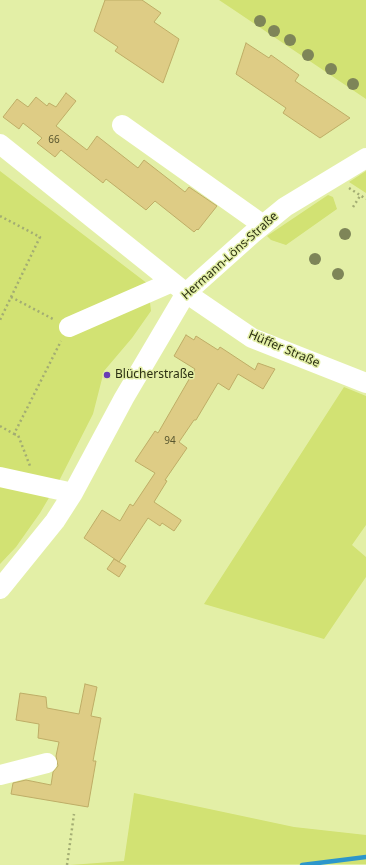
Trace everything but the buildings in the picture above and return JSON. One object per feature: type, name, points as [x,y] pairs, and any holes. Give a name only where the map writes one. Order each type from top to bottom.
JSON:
[{"type":"street","points":[[122,125],[263,225]]},
{"type":"street","points":[[0,144],[179,288]]},
{"type":"street","name":"Hermann-Löns-Straße","points":[[0,589],[55,522],[73,493],[124,398],[179,288],[285,207],[366,158]]},
{"type":"street","points":[[68,327],[179,288]]},
{"type":"street","name":"Hüffer Straße","points":[[179,288],[252,338],[366,383]]},
{"type":"street","points":[[0,477],[73,493]]},
{"type":"street","points":[[0,775],[47,763]]},
{"type":"path","points":[[353,207],[360,196]]},
{"type":"path","points":[[0,216],[40,237],[0,320]]},
{"type":"path","points":[[11,297],[68,327],[14,434]]},
{"type":"path","points":[[0,426],[18,435],[37,486]]},
{"type":"path","points":[[67,865],[74,814]]},
{"type":"green space","points":[[219,0],[366,0],[366,99],[234,10]]},
{"type":"green space","points":[[0,171],[148,284],[151,311],[132,338],[104,371],[93,414],[60,479],[40,513],[16,547],[0,564]]},
{"type":"green space","points":[[366,171],[366,193],[349,182]]},
{"type":"green space","points":[[328,195],[333,197],[337,209],[286,245],[271,240],[267,236]]},
{"type":"green space","points":[[344,387],[366,396],[366,525],[352,545],[366,557],[366,577],[324,639],[204,604]]},
{"type":"green space","points":[[134,793],[294,827],[366,835],[366,864],[70,865],[124,861]]},
{"type":"waterway","points":[[302,865],[366,857]]},
{"type":"place","name":"Blücherstraße","points":[[107,375]]}]
